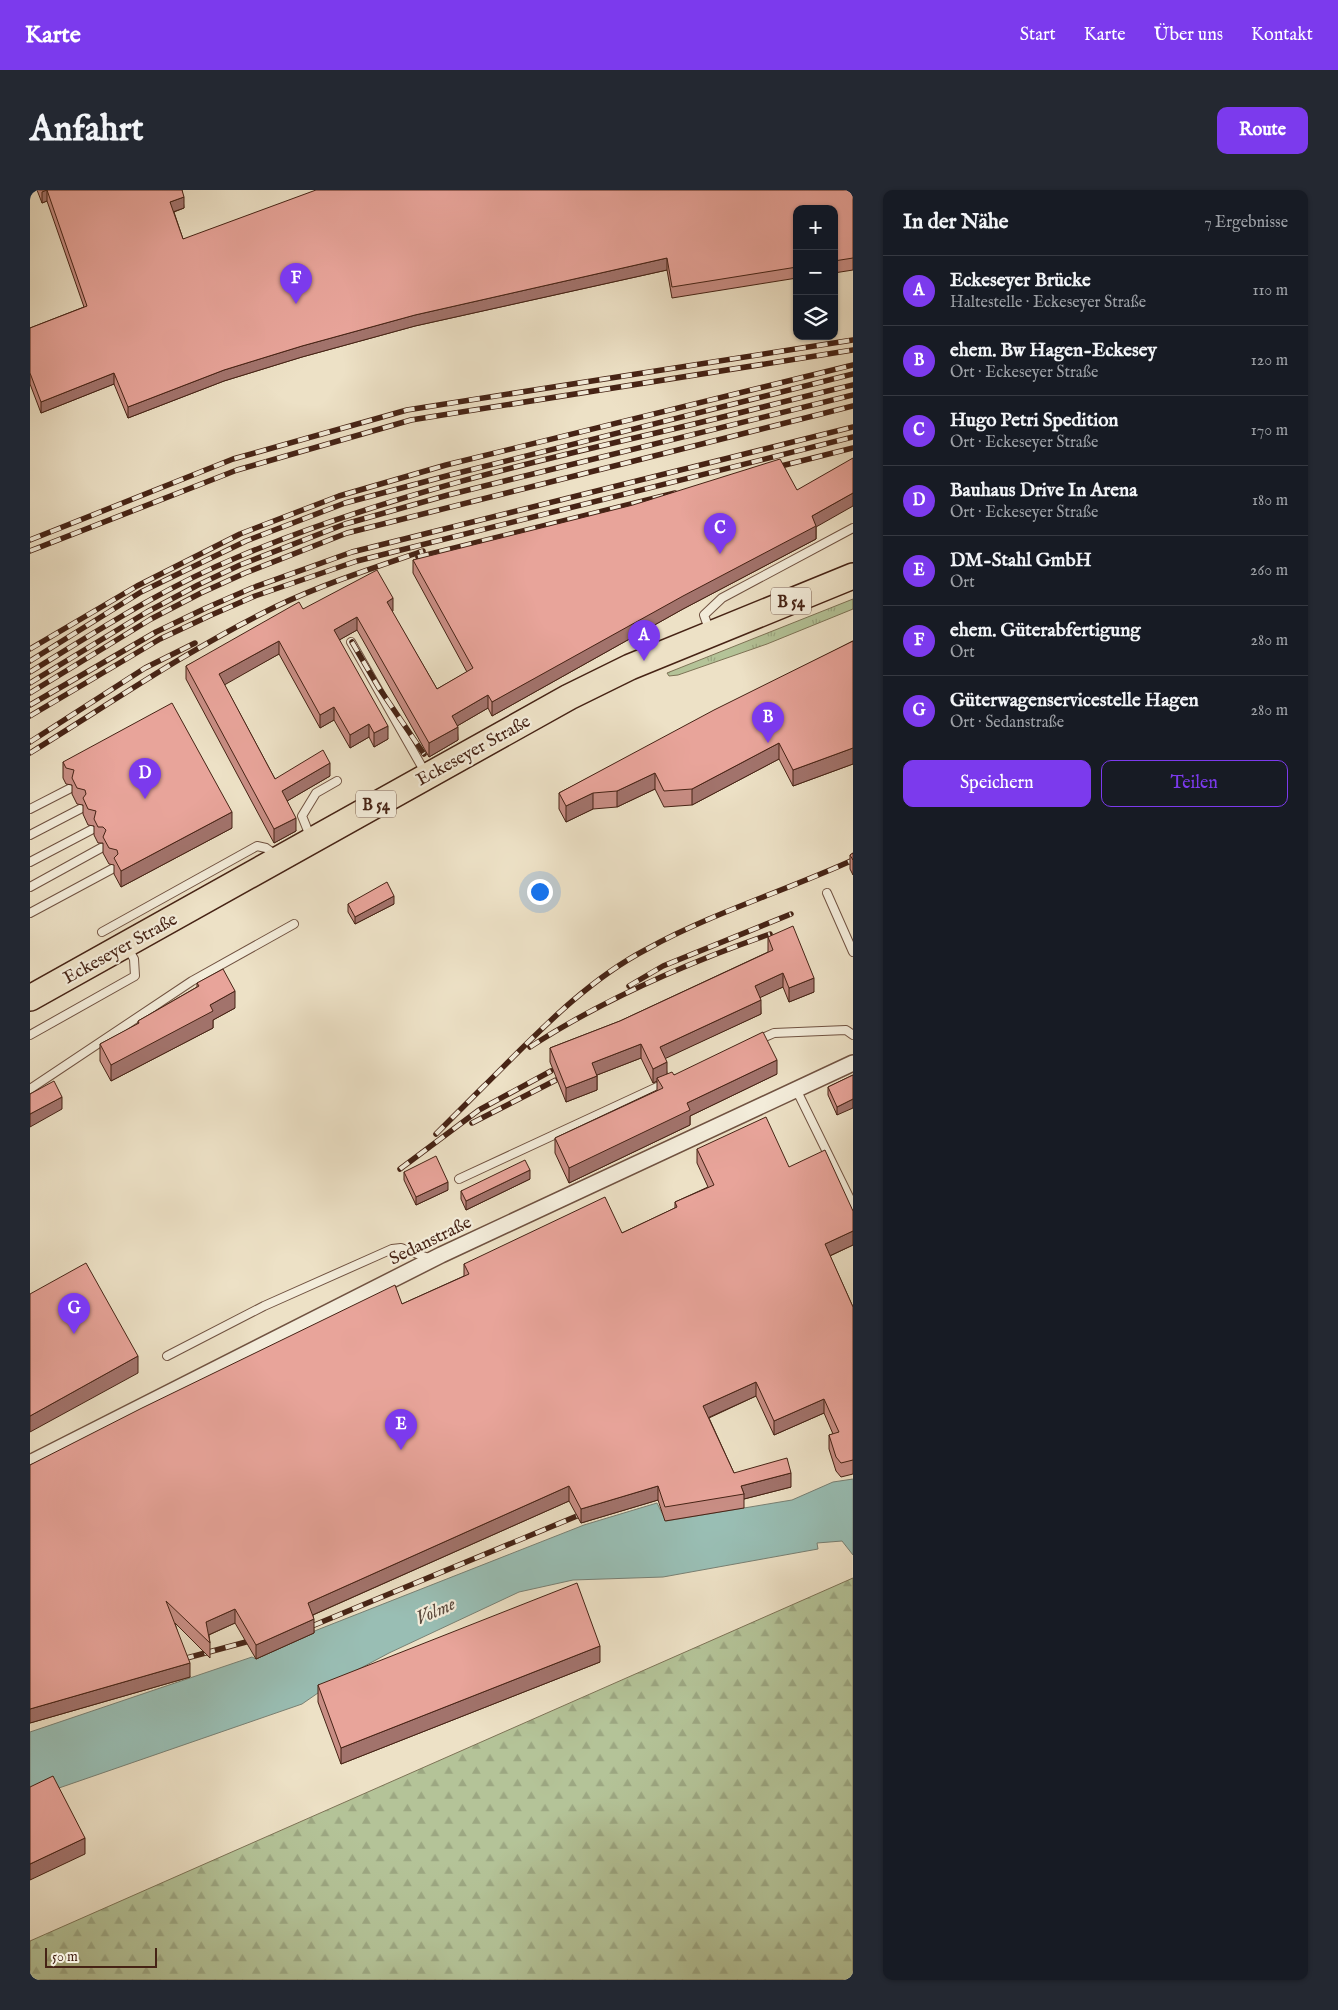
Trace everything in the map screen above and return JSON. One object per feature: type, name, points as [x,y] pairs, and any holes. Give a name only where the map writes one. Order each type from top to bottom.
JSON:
[{"type":"main road","name":"Eckeseyer Straße","points":[[30,998],[132,931],[280,858],[569,697],[630,666],[853,576]]},
{"type":"street","name":"Sedanstraße","points":[[30,1463],[433,1259],[853,1063]]},
{"type":"lane","points":[[710,634],[704,615],[722,598],[853,528]]},
{"type":"lane","points":[[350,642],[426,776]]},
{"type":"lane","points":[[312,840],[302,816],[316,793],[337,781]]},
{"type":"lane","points":[[30,809],[69,789]]},
{"type":"lane","points":[[30,835],[80,809]]},
{"type":"lane","points":[[30,862],[91,830]]},
{"type":"lane","points":[[30,887],[101,848]]},
{"type":"lane","points":[[30,913],[112,869]]},
{"type":"lane","points":[[828,893],[853,952]]},
{"type":"lane","points":[[30,1088],[192,981],[294,924]]},
{"type":"lane","points":[[30,1035],[135,976],[132,931],[102,932]]},
{"type":"lane","points":[[747,1045],[774,1032],[846,1030],[853,1035]]},
{"type":"lane","points":[[459,1179],[675,1078]]},
{"type":"lane","points":[[796,1089],[853,1205]]},
{"type":"lane","points":[[167,1356],[264,1306],[392,1249],[401,1248],[433,1259]]},
{"type":"green space","points":[[853,599],[853,609],[767,644],[678,675],[669,676],[667,673]]},
{"type":"green space","points":[[853,1578],[853,1980],[30,1980],[30,1941]]},
{"type":"water","name":"Volme","points":[[853,1479],[853,1555],[842,1541],[817,1543],[818,1549],[663,1577],[573,1580],[519,1592],[389,1653],[331,1684],[302,1704],[30,1798],[30,1732],[252,1657],[256,1659],[317,1630],[584,1525],[657,1503],[666,1521],[792,1500],[833,1482]]},
{"type":"building","points":[[47,190],[182,190],[184,197],[170,202],[183,239],[316,190],[853,190],[853,258],[838,260],[838,205],[793,205],[793,268],[672,287],[667,258],[415,315],[302,346],[224,370],[128,407],[114,373],[41,402],[30,373],[30,328],[87,306]]},
{"type":"building","points":[[853,458],[853,493],[812,516],[816,526],[683,596],[492,702],[488,695],[452,716],[458,727],[429,743],[357,617],[334,630],[388,726],[374,733],[369,724],[350,735],[334,707],[320,715],[279,641],[219,674],[275,779],[323,750],[330,763],[282,791],[296,818],[274,829],[186,666],[299,602],[303,609],[377,570],[393,598],[387,602],[437,689],[473,668],[413,560],[633,505],[780,459],[797,490]]},
{"type":"building","points":[[853,641],[853,748],[793,770],[779,743],[692,789],[664,791],[655,773],[617,791],[593,793],[566,806],[559,793],[714,710]]},
{"type":"building","points":[[172,703],[232,812],[121,871],[114,858],[118,854],[117,850],[109,848],[103,837],[106,830],[103,827],[98,827],[94,819],[96,811],[88,809],[83,798],[86,794],[85,790],[77,788],[72,778],[74,770],[66,768],[63,762]]},
{"type":"building","points":[[387,882],[394,896],[355,917],[348,904]]},
{"type":"building","points":[[793,926],[814,978],[789,988],[783,973],[755,986],[761,1000],[660,1047],[667,1062],[653,1069],[641,1044],[592,1063],[597,1076],[566,1088],[550,1048],[620,1021],[773,950],[768,937]]},
{"type":"building","points":[[223,969],[235,991],[210,1005],[213,1011],[111,1065],[100,1044],[139,1023],[138,1021],[199,986],[197,983]]},
{"type":"building","points":[[763,1032],[777,1060],[687,1103],[690,1110],[569,1168],[555,1138],[663,1088],[657,1078],[672,1072],[674,1075]]},
{"type":"building","points":[[853,1075],[853,1099],[837,1107],[828,1087]]},
{"type":"building","points":[[54,1081],[62,1097],[30,1114],[30,1094]]},
{"type":"building","points":[[766,1117],[789,1167],[825,1150],[853,1211],[853,1231],[825,1244],[853,1307],[853,1460],[841,1463],[836,1457],[829,1435],[839,1432],[824,1399],[774,1421],[756,1382],[703,1406],[734,1473],[787,1458],[791,1473],[741,1486],[744,1494],[665,1507],[658,1486],[581,1509],[569,1486],[308,1603],[314,1619],[256,1645],[235,1609],[206,1622],[210,1643],[166,1601],[190,1663],[30,1709],[30,1465],[142,1408],[395,1285],[402,1304],[469,1274],[464,1264],[605,1197],[622,1233],[677,1207],[675,1202],[714,1185],[697,1149]]},
{"type":"building","points":[[436,1156],[448,1182],[416,1197],[404,1172]]},
{"type":"building","points":[[525,1160],[530,1170],[466,1201],[461,1191]]},
{"type":"building","points":[[86,1263],[138,1356],[30,1416],[30,1294]]},
{"type":"building","points":[[577,1583],[600,1646],[341,1748],[318,1685]]},
{"type":"building","points":[[53,1776],[85,1838],[30,1864],[30,1787]]},
{"type":"railway","points":[[30,540],[233,459],[407,410],[853,340]]},
{"type":"railway","points":[[30,551],[237,470],[411,420],[853,350]]},
{"type":"railway","points":[[30,649],[137,586],[240,534],[339,496],[446,465],[853,365]]},
{"type":"railway","points":[[30,661],[141,592],[246,541],[345,503],[853,374]]},
{"type":"railway","points":[[30,672],[132,610],[184,582],[238,557],[344,517],[508,469],[853,385]]},
{"type":"railway","points":[[30,683],[147,612],[198,585],[240,565],[345,524],[448,495],[853,395]]},
{"type":"railway","points":[[30,693],[151,619],[201,593],[245,573],[347,533],[853,406]]},
{"type":"railway","points":[[30,705],[156,632],[206,608],[252,588],[352,552],[853,427]]},
{"type":"railway","points":[[30,716],[160,639],[255,596],[357,561],[853,437]]},
{"type":"railway","points":[[769,469],[853,448]]},
{"type":"railway","points":[[418,557],[675,493]]},
{"type":"railway","points":[[30,753],[181,658],[243,623],[311,591],[423,551]]},
{"type":"railway","points":[[352,642],[379,688],[424,754]]},
{"type":"railway","points":[[30,742],[145,668],[195,643]]},
{"type":"railway","points":[[479,1091],[579,995],[623,963],[697,924],[853,860]]},
{"type":"railway","points":[[629,986],[663,966],[791,914]]},
{"type":"railway","points":[[530,1047],[587,1013],[647,983],[708,957],[770,934]]},
{"type":"railway","points":[[400,1169],[479,1110],[551,1071]]},
{"type":"railway","points":[[472,1123],[556,1080]]},
{"type":"railway","points":[[436,1134],[484,1086]]},
{"type":"railway","points":[[312,1626],[577,1516]]},
{"type":"railway","points":[[183,1659],[246,1642]]},
{"type":"place","name":"ehem. Güterabfertigung","points":[[296,304]]},
{"type":"place","name":"Hugo Petri Spedition","points":[[720,554]]},
{"type":"place","name":"Eckeseyer Brücke","points":[[644,661]]},
{"type":"place","name":"ehem. Bw Hagen-Eckesey","points":[[768,743]]},
{"type":"place","name":"Bauhaus Drive In Arena","points":[[145,799]]},
{"type":"place","name":"Güterwagenservicestelle Hagen","points":[[74,1334]]},
{"type":"place","name":"DM-Stahl GmbH","points":[[401,1450]]}]
